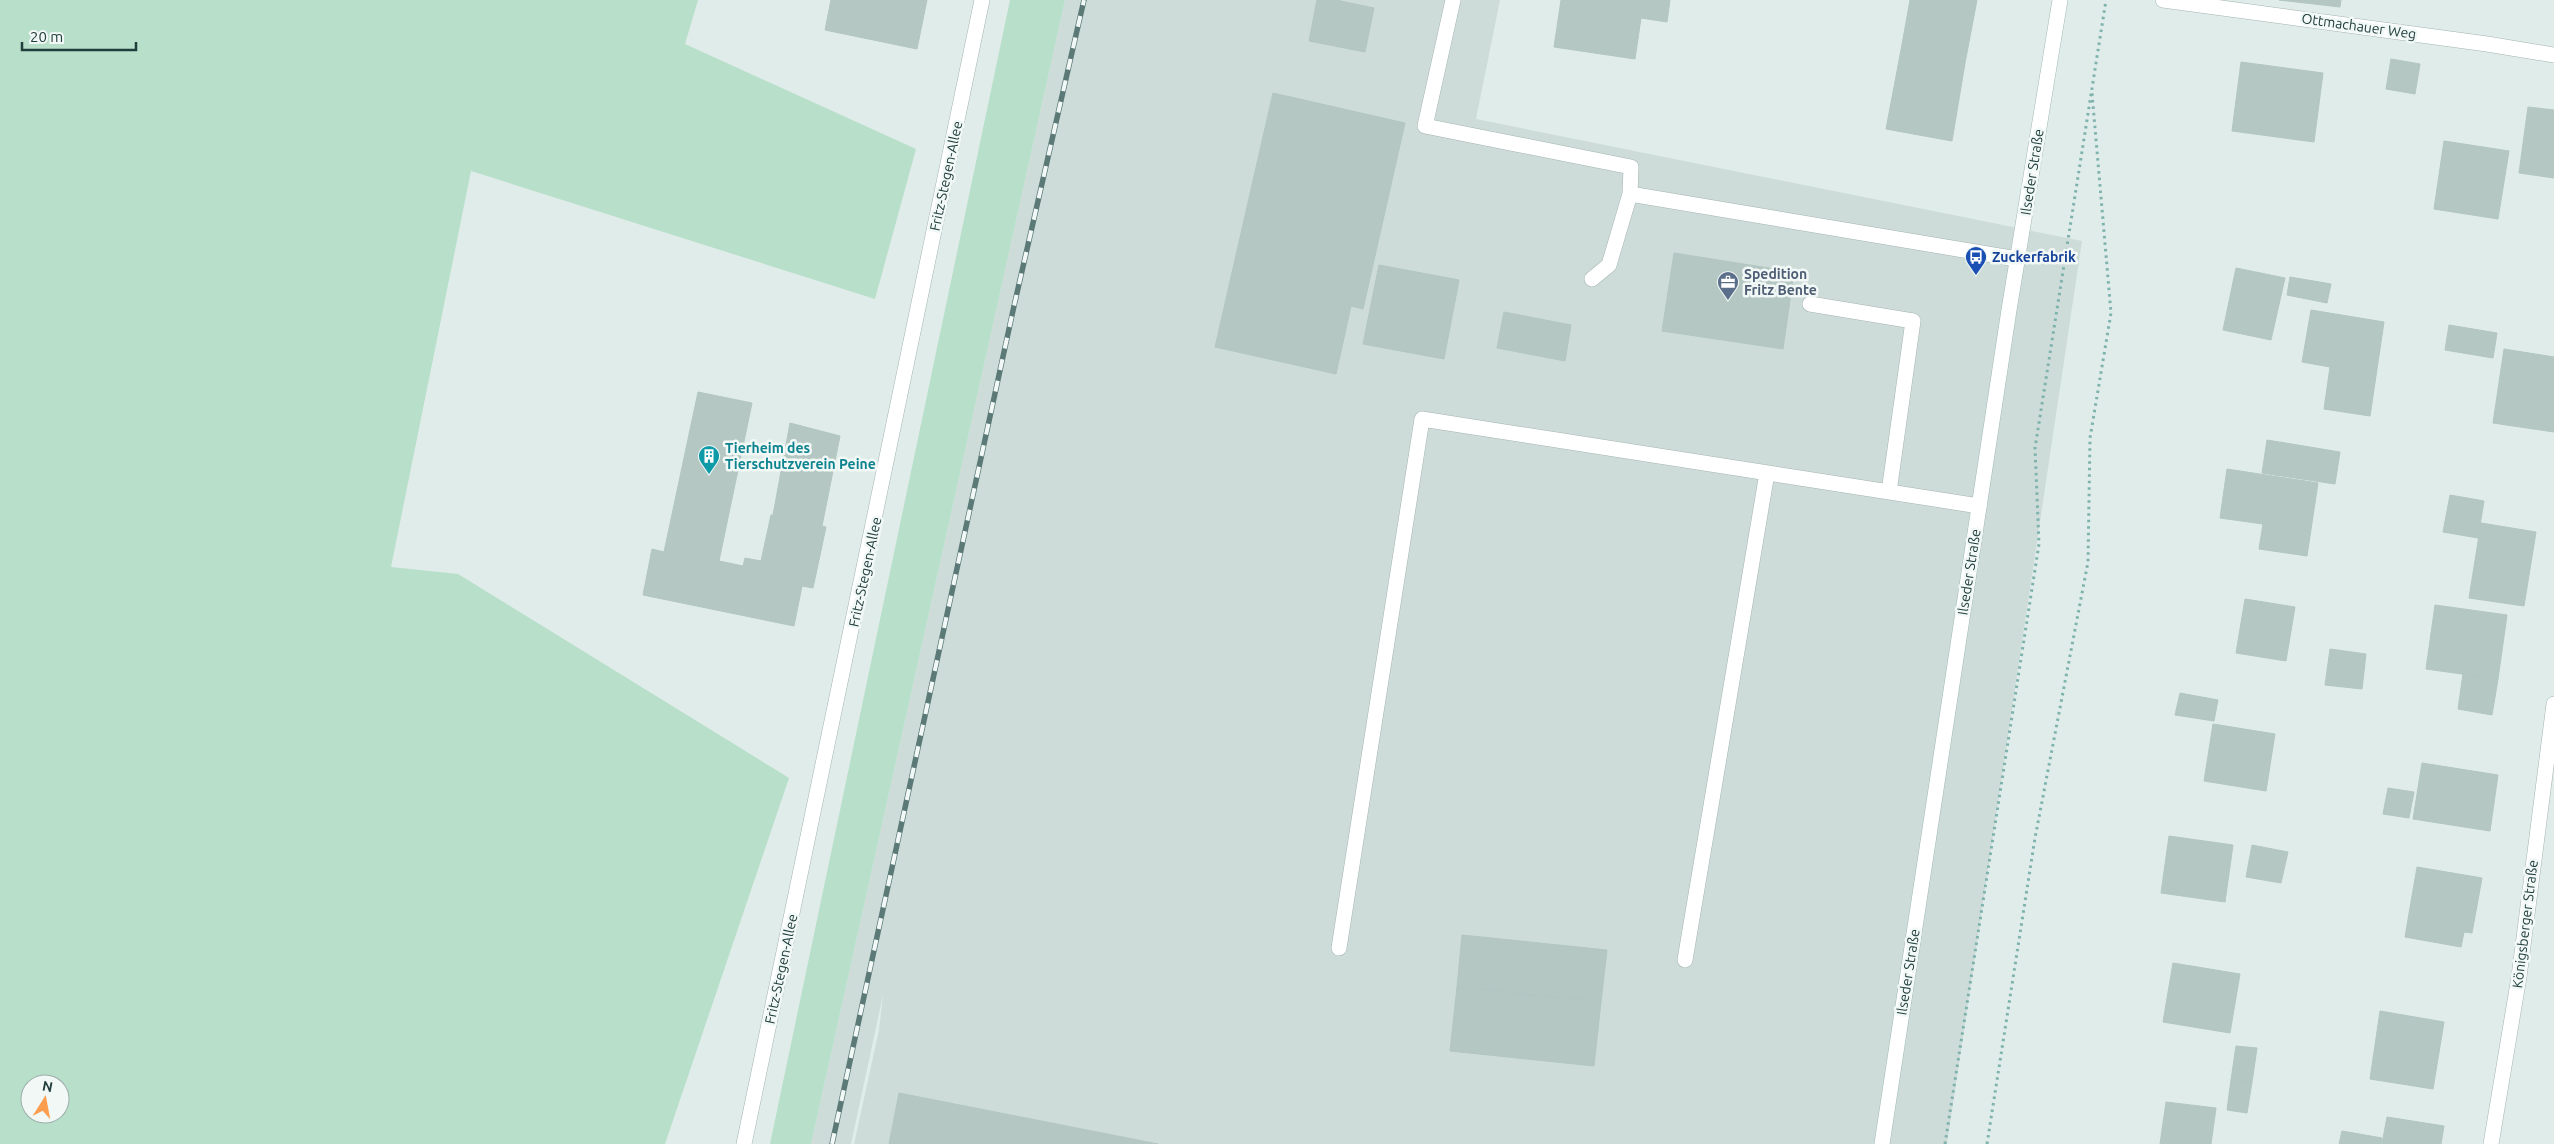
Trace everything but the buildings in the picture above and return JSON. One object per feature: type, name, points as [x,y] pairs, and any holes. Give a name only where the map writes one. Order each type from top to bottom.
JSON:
[{"type":"street","name":"Fritz-Stegen-Allee","points":[[744,1144],[982,0]]},
{"type":"street","points":[[1453,0],[1425,126],[1630,167],[1630,194],[1609,265],[1592,279]]},
{"type":"street","name":"Ilseder Straße","points":[[1882,1144],[2017,259],[2060,0]]},
{"type":"street","name":"Ottmachauer Weg","points":[[2163,0],[2487,44],[2554,55]]},
{"type":"street","points":[[1630,194],[2017,259]]},
{"type":"street","points":[[1810,304],[1913,321],[1889,492]]},
{"type":"street","points":[[1339,948],[1422,419],[1979,506]]},
{"type":"street","points":[[1685,960],[1767,473]]},
{"type":"street","name":"Königsberger Straße","points":[[2491,1144],[2519,978],[2554,704]]},
{"type":"path","points":[[1945,1144],[2040,544],[2036,448],[2106,0]]},
{"type":"path","points":[[1987,1144],[2035,838],[2088,562],[2090,438],[2110,313],[2092,88]]},
{"type":"shaded area","points":[[1065,0],[1500,0],[1476,119],[2082,241],[1947,1144],[854,1144],[879,1030],[883,995],[851,1144],[811,1144]]},
{"type":"green space","points":[[0,0],[698,0],[685,44],[916,149],[875,299],[471,171],[391,567],[458,574],[789,778],[665,1144],[0,1144]]},
{"type":"green space","points":[[1010,0],[1065,0],[811,1144],[770,1144]]},
{"type":"railway","points":[[832,1144],[1014,306],[1084,0]]},
{"type":"place","name":"Zuckerfabrik","points":[[1976,276]]},
{"type":"place","name":"Spedition Fritz Bente","points":[[1728,301]]},
{"type":"place","name":"Tierheim des Tierschutzverein Peine","points":[[709,475]]}]
